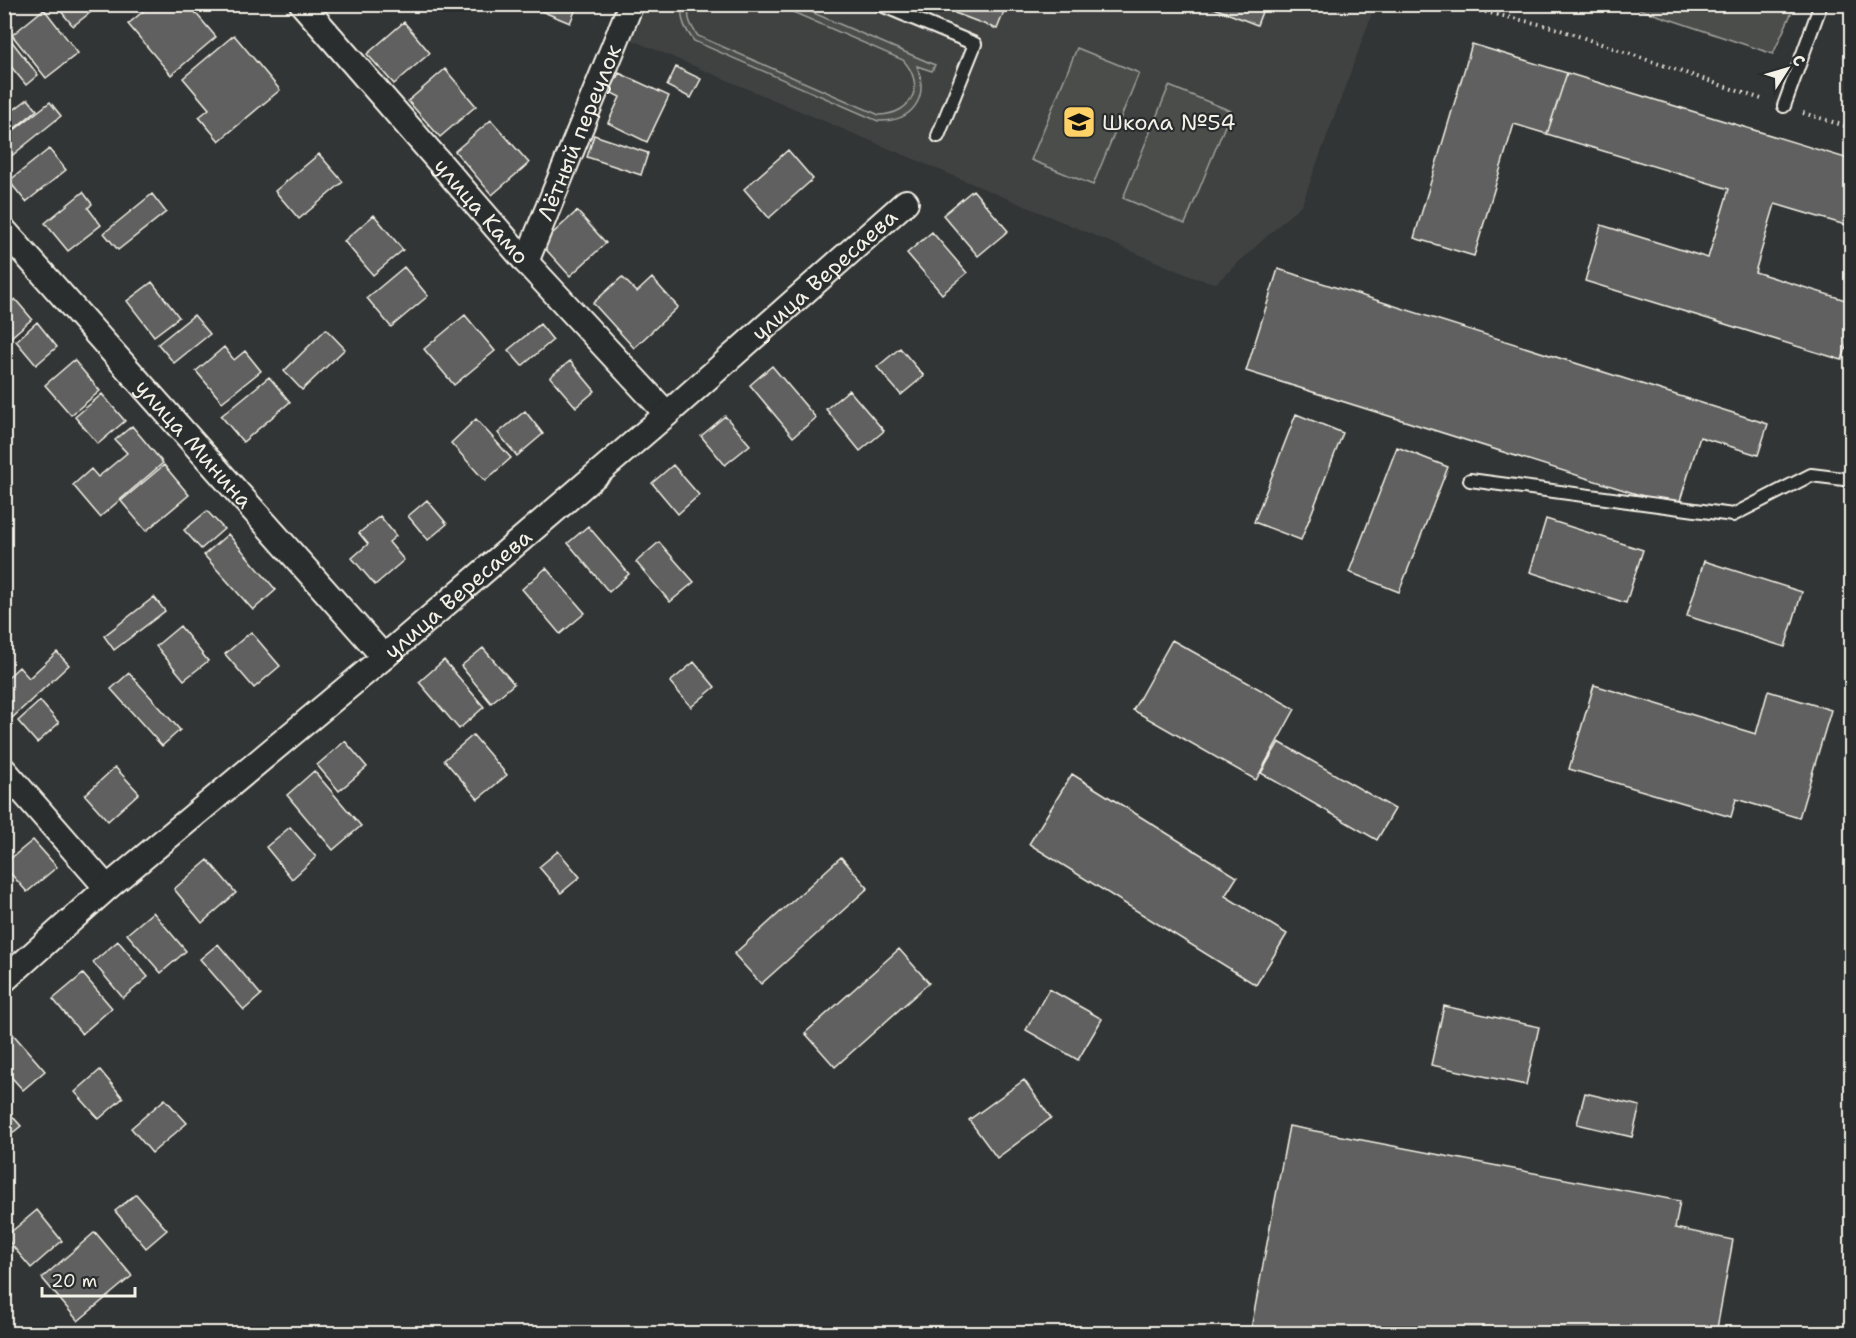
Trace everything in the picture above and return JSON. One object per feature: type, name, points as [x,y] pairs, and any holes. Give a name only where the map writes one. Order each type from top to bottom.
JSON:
[{"type":"street","name":"улица Камо","points":[[302,4],[526,262],[667,414]]},
{"type":"street","name":"Лётный переулок","points":[[526,262],[631,4]]},
{"type":"street","name":"улица Вересаева","points":[[4,980],[107,888],[384,657],[667,414],[906,202]]},
{"type":"street","name":"улица Минина","points":[[4,230],[384,657]]},
{"type":"street","points":[[4,770],[107,888]]},
{"type":"lane","points":[[879,4],[909,10],[975,44],[938,136]]},
{"type":"lane","points":[[1784,106],[1821,4]]},
{"type":"lane","points":[[1470,480],[1733,515],[1812,475],[1851,480]]},
{"type":"path","points":[[1450,4],[1552,27],[1851,128]]},
{"type":"shaded area","name":"Школа №54","points":[[644,4],[1355,4],[1373,11],[1302,204],[1216,283],[1195,278],[630,39]]},
{"type":"shaded area","points":[[1795,4],[1773,54],[1627,5]]},
{"type":"shaded area","points":[[682,5],[689,5],[690,21],[698,36],[879,115],[900,110],[908,104],[912,97],[914,79],[903,60],[777,5],[795,5],[935,65],[932,71],[917,66],[921,88],[915,106],[909,112],[901,117],[878,121],[694,41],[684,24]]},
{"type":"shaded area","points":[[1077,48],[1139,73],[1093,185],[1031,160]]},
{"type":"shaded area","points":[[1169,86],[1231,111],[1185,224],[1123,198]]},
{"type":"building","points":[[55,4],[100,4],[100,5],[73,26]]},
{"type":"building","points":[[152,4],[188,4],[216,37],[171,75],[128,24]]},
{"type":"building","points":[[535,4],[578,4],[570,23],[534,8]]},
{"type":"building","points":[[959,4],[1007,4],[997,29],[955,13]]},
{"type":"building","points":[[1204,4],[1265,4],[1257,25]]},
{"type":"building","points":[[44,9],[78,53],[46,78],[12,35]]},
{"type":"building","points":[[404,22],[430,53],[394,84],[367,54]]},
{"type":"building","points":[[234,35],[280,90],[219,141],[199,117],[209,109],[183,78]]},
{"type":"building","points":[[10,39],[38,75],[26,85],[4,58],[4,44]]},
{"type":"building","points":[[1472,44],[1567,73],[1547,134],[1514,124],[1474,256],[1414,238]]},
{"type":"building","points":[[676,67],[701,79],[691,98],[667,86]]},
{"type":"building","points":[[445,69],[476,106],[440,137],[408,101]]},
{"type":"building","points":[[619,73],[669,96],[647,142],[608,123],[620,97],[610,92]]},
{"type":"building","points":[[1567,73],[1852,160],[1852,227],[1775,204],[1755,272],[1852,302],[1852,330],[1842,360],[1585,281],[1601,225],[1708,258],[1729,189],[1547,134]]},
{"type":"building","points":[[28,99],[37,110],[4,137],[4,117]]},
{"type":"building","points":[[50,102],[61,116],[4,162],[4,138]]},
{"type":"building","points":[[491,120],[529,163],[492,195],[455,151]]},
{"type":"building","points":[[594,135],[648,153],[641,175],[587,157]]},
{"type":"building","points":[[49,149],[66,170],[26,202],[9,181]]},
{"type":"building","points":[[788,150],[813,179],[769,218],[744,189]]},
{"type":"building","points":[[319,154],[343,182],[299,219],[275,191]]},
{"type":"building","points":[[973,190],[1008,231],[978,256],[943,215]]},
{"type":"building","points":[[83,192],[92,204],[88,208],[101,225],[68,251],[45,223]]},
{"type":"building","points":[[152,194],[166,212],[118,250],[104,233]]},
{"type":"building","points":[[577,211],[606,243],[570,276],[541,244]]},
{"type":"building","points":[[374,215],[403,250],[373,275],[344,241]]},
{"type":"building","points":[[932,232],[967,273],[942,294],[907,253]]},
{"type":"building","points":[[404,267],[428,296],[391,327],[367,298]]},
{"type":"building","points":[[1278,269],[1768,424],[1758,455],[1700,437],[1678,507],[1246,371]]},
{"type":"building","points":[[622,277],[637,292],[652,278],[678,307],[634,348],[593,303]]},
{"type":"building","points":[[152,282],[179,317],[154,336],[127,301]]},
{"type":"building","points":[[15,299],[32,319],[10,338],[4,332],[4,308]]},
{"type":"building","points":[[194,315],[210,334],[174,363],[158,344]]},
{"type":"building","points":[[465,315],[495,351],[454,385],[424,349]]},
{"type":"building","points":[[37,322],[57,347],[36,365],[16,341]]},
{"type":"building","points":[[540,324],[553,340],[522,366],[508,350]]},
{"type":"building","points":[[326,329],[345,349],[302,390],[284,371]]},
{"type":"building","points":[[224,347],[234,360],[245,351],[261,371],[222,402],[196,371]]},
{"type":"building","points":[[900,348],[924,376],[901,395],[877,367]]},
{"type":"building","points":[[74,360],[100,391],[71,415],[45,385]]},
{"type":"building","points":[[570,361],[595,391],[576,407],[550,377]]},
{"type":"building","points":[[772,366],[816,418],[793,437],[750,385]]},
{"type":"building","points":[[269,377],[290,402],[243,442],[221,416]]},
{"type":"building","points":[[849,390],[884,431],[860,451],[826,409]]},
{"type":"building","points":[[102,394],[125,421],[98,444],[75,417]]},
{"type":"building","points":[[525,411],[543,434],[517,456],[498,433]]},
{"type":"building","points":[[1296,414],[1343,433],[1301,540],[1254,522]]},
{"type":"building","points":[[725,416],[750,445],[725,465],[701,436]]},
{"type":"building","points":[[476,419],[511,458],[485,481],[451,443]]},
{"type":"building","points":[[132,426],[163,463],[100,517],[73,485],[91,469],[98,477],[127,453],[115,440]]},
{"type":"building","points":[[1397,447],[1448,467],[1399,592],[1349,572]]},
{"type":"building","points":[[164,465],[189,495],[146,531],[121,501]]},
{"type":"building","points":[[673,465],[699,495],[678,514],[652,483]]},
{"type":"building","points":[[427,500],[447,524],[428,540],[408,516]]},
{"type":"building","points":[[207,511],[224,529],[201,549],[184,530]]},
{"type":"building","points":[[380,516],[396,536],[389,542],[404,560],[375,585],[352,558],[368,544],[359,533]]},
{"type":"building","points":[[1546,519],[1643,550],[1626,603],[1530,572]]},
{"type":"building","points":[[588,526],[629,574],[609,592],[568,543]]},
{"type":"building","points":[[228,534],[276,590],[253,610],[204,555]]},
{"type":"building","points":[[659,542],[694,582],[670,602],[636,562]]},
{"type":"building","points":[[1704,561],[1802,592],[1785,647],[1687,616]]},
{"type":"building","points":[[546,568],[585,613],[560,634],[522,589]]},
{"type":"building","points":[[154,597],[165,611],[114,650],[104,636]]},
{"type":"building","points":[[180,626],[208,661],[184,680],[156,646]]},
{"type":"building","points":[[251,632],[280,666],[254,688],[225,654]]},
{"type":"building","points":[[1172,640],[1295,709],[1256,780],[1133,710]]},
{"type":"building","points":[[483,648],[514,684],[491,703],[461,666]]},
{"type":"building","points":[[57,652],[69,665],[11,719],[4,713],[4,681],[19,667],[29,678]]},
{"type":"building","points":[[444,660],[484,707],[459,729],[419,682]]},
{"type":"building","points":[[694,662],[715,687],[691,707],[670,682]]},
{"type":"building","points":[[129,673],[180,730],[162,746],[111,689]]},
{"type":"building","points":[[1594,685],[1756,734],[1768,691],[1831,710],[1799,818],[1736,799],[1731,817],[1569,769]]},
{"type":"building","points":[[40,701],[59,723],[37,743],[18,721]]},
{"type":"building","points":[[473,735],[507,775],[478,799],[444,760]]},
{"type":"building","points":[[345,741],[367,767],[339,791],[317,765]]},
{"type":"building","points":[[1279,742],[1395,809],[1377,840],[1261,773]]},
{"type":"building","points":[[115,767],[139,793],[108,821],[85,795]]},
{"type":"building","points":[[314,771],[361,826],[333,850],[287,795]]},
{"type":"building","points":[[1072,774],[1237,877],[1225,896],[1287,934],[1256,985],[1029,844]]},
{"type":"building","points":[[290,827],[316,857],[292,879],[266,847]]},
{"type":"building","points":[[33,840],[57,867],[27,892],[4,864]]},
{"type":"building","points":[[558,851],[580,877],[561,893],[539,867]]},
{"type":"building","points":[[841,857],[868,888],[761,984],[734,954]]},
{"type":"building","points":[[208,860],[236,893],[202,923],[174,889]]},
{"type":"building","points":[[153,912],[186,951],[161,973],[127,934]]},
{"type":"building","points":[[118,941],[148,977],[123,998],[93,962]]},
{"type":"building","points":[[218,944],[261,995],[244,1010],[200,959]]},
{"type":"building","points":[[899,949],[929,983],[835,1067],[805,1033]]},
{"type":"building","points":[[83,974],[112,1008],[82,1034],[53,999]]},
{"type":"building","points":[[1049,989],[1102,1019],[1078,1060],[1026,1030]]},
{"type":"building","points":[[1444,1006],[1539,1027],[1526,1085],[1431,1065]]},
{"type":"building","points":[[12,1033],[45,1071],[23,1090],[4,1069],[4,1039]]},
{"type":"building","points":[[100,1070],[123,1098],[99,1119],[75,1092]]},
{"type":"building","points":[[1024,1080],[1051,1118],[997,1158],[969,1120]]},
{"type":"building","points":[[1585,1093],[1640,1106],[1632,1137],[1577,1124]]},
{"type":"building","points":[[165,1099],[187,1123],[152,1153],[131,1128]]},
{"type":"building","points":[[4,1107],[21,1126],[4,1140]]},
{"type":"building","points":[[1289,1126],[1680,1201],[1675,1228],[1733,1240],[1716,1334],[1250,1334]]},
{"type":"building","points":[[136,1194],[167,1230],[146,1248],[115,1211]]},
{"type":"building","points":[[37,1210],[62,1241],[31,1268],[5,1237]]},
{"type":"building","points":[[95,1232],[132,1276],[78,1321],[42,1278]]},
{"type":"place","name":"Школа №54","points":[[1079,122]]}]
